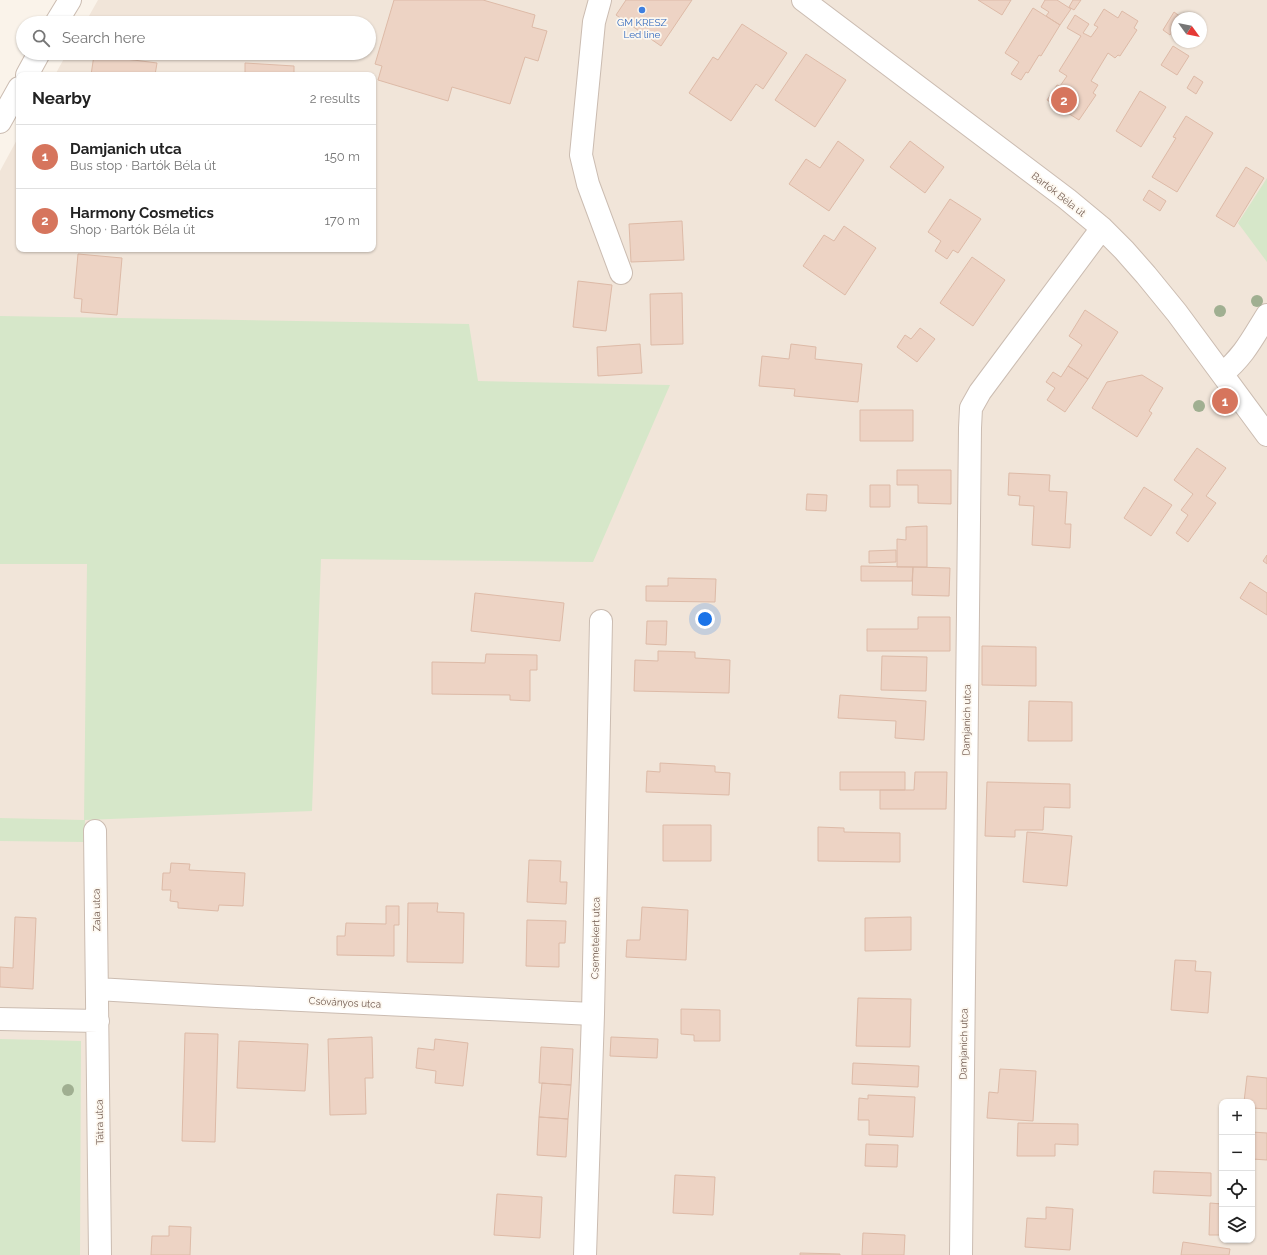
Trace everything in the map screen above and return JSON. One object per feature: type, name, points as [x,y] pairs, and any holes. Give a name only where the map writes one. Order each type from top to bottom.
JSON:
[{"type":"street","points":[[60,16],[70,0]]},
{"type":"street","points":[[600,0],[594,22],[581,155],[588,184],[621,273]]},
{"type":"street","name":"Bartók Béla út","points":[[804,0],[1067,199],[1102,228],[1124,250],[1177,313],[1267,435]]},
{"type":"street","points":[[29,72],[35,60]]},
{"type":"street","points":[[0,122],[16,93]]},
{"type":"street","name":"Damjanich utca","points":[[961,1255],[970,428],[972,408],[980,392],[1102,228]]},
{"type":"street","points":[[1222,374],[1244,353],[1267,315]]},
{"type":"street","name":"Csemetekert utca","points":[[585,1255],[593,1014],[601,622]]},
{"type":"street","name":"Zala utca","points":[[95,831],[97,989]]},
{"type":"street","name":"Csóványos utca","points":[[97,989],[593,1014]]},
{"type":"street","name":"Tátra utca","points":[[97,989],[100,1255]]},
{"type":"street","points":[[0,1019],[98,1021]]},
{"type":"shaded area","points":[[98,0],[1267,0],[1267,1255],[0,1255],[0,171],[16,142],[16,252],[376,252],[376,72],[57,72],[63,60],[376,60],[376,16],[89,16]]},
{"type":"green space","points":[[1267,178],[1267,262],[1238,223]]},
{"type":"green space","points":[[0,316],[469,324],[478,381],[670,385],[593,562],[321,559],[312,811],[85,820],[84,842],[0,841],[0,818],[84,820],[87,564],[0,564]]},
{"type":"green space","points":[[0,1039],[81,1041],[80,1255],[0,1255]]},
{"type":"building","points":[[394,0],[483,0],[535,15],[532,27],[547,31],[538,61],[525,57],[510,104],[452,87],[448,101],[378,80],[382,66],[375,64]]},
{"type":"building","points":[[626,0],[692,0],[661,46],[616,15]]},
{"type":"building","points":[[978,0],[1011,0],[1002,15]]},
{"type":"building","points":[[1045,0],[1057,0],[1071,9],[1060,25],[1046,16],[1049,12],[1041,7]]},
{"type":"building","points":[[1073,0],[1081,0],[1074,10],[1069,7]]},
{"type":"building","points":[[1033,8],[1060,25],[1041,56],[1039,55],[1028,73],[1026,72],[1021,80],[1011,74],[1019,62],[1005,53]]},
{"type":"building","points":[[1104,9],[1118,18],[1122,11],[1138,21],[1134,28],[1137,30],[1120,56],[1118,55],[1115,58],[1108,53],[1091,81],[1098,85],[1093,93],[1096,95],[1079,120],[1047,100],[1057,85],[1060,86],[1067,76],[1059,71],[1081,36],[1067,28],[1075,15],[1089,24],[1083,33],[1091,37],[1098,27],[1094,25]]},
{"type":"building","points":[[1171,17],[1171,33],[1170,35],[1163,30]]},
{"type":"building","points":[[742,24],[787,53],[763,89],[756,84],[731,121],[689,93],[713,57],[718,60]]},
{"type":"building","points":[[1172,48],[1176,48],[1189,56],[1177,75],[1161,65]]},
{"type":"building","points":[[806,54],[846,80],[815,127],[775,100]]},
{"type":"building","points":[[93,60],[133,60],[157,63],[156,72],[91,72]]},
{"type":"building","points":[[245,63],[294,66],[294,72],[245,72]]},
{"type":"building","points":[[1194,76],[1203,82],[1196,94],[1187,88]]},
{"type":"building","points":[[1140,91],[1166,107],[1141,147],[1116,131]]},
{"type":"building","points":[[1186,116],[1213,133],[1177,192],[1152,177],[1176,138],[1173,137]]},
{"type":"building","points":[[838,141],[864,160],[829,211],[789,184],[806,159],[820,168]]},
{"type":"building","points":[[910,141],[944,167],[925,193],[890,167]]},
{"type":"building","points":[[1246,167],[1264,178],[1234,227],[1216,216]]},
{"type":"building","points":[[1149,190],[1166,201],[1160,211],[1143,200]]},
{"type":"building","points":[[950,199],[981,219],[958,253],[953,250],[947,259],[935,251],[941,241],[928,232]]},
{"type":"building","points":[[682,221],[684,260],[631,262],[629,224]]},
{"type":"building","points":[[844,226],[876,248],[845,295],[803,266],[824,235],[834,241]]},
{"type":"building","points":[[78,254],[122,258],[117,315],[81,312],[82,299],[74,298]]},
{"type":"building","points":[[972,257],[1005,280],[973,326],[940,303]]},
{"type":"building","points":[[578,281],[612,285],[606,331],[573,327]]},
{"type":"building","points":[[682,293],[683,344],[651,345],[650,294]]},
{"type":"building","points":[[1085,310],[1118,332],[1088,379],[1068,366],[1082,345],[1069,336]]},
{"type":"building","points":[[920,328],[935,339],[917,362],[897,347],[905,335],[911,339]]},
{"type":"building","points":[[640,344],[642,373],[598,376],[597,347]]},
{"type":"building","points":[[791,344],[816,347],[815,359],[862,364],[858,402],[794,396],[795,389],[759,386],[762,356],[789,359]]},
{"type":"building","points":[[1068,366],[1088,379],[1065,412],[1047,400],[1055,388],[1046,382],[1053,372],[1061,377]]},
{"type":"building","points":[[1142,375],[1163,388],[1149,411],[1152,413],[1137,437],[1092,408],[1107,382]]},
{"type":"building","points":[[860,410],[913,410],[913,441],[860,441]]},
{"type":"building","points":[[1197,448],[1226,468],[1206,496],[1216,503],[1188,542],[1176,533],[1188,515],[1181,510],[1193,494],[1174,480]]},
{"type":"building","points":[[897,470],[951,470],[951,504],[918,503],[918,485],[897,485]]},
{"type":"building","points":[[1009,473],[1050,475],[1049,491],[1067,492],[1065,524],[1071,524],[1070,548],[1032,545],[1034,506],[1019,505],[1020,496],[1008,495]]},
{"type":"building","points":[[870,485],[890,485],[890,507],[870,507]]},
{"type":"building","points":[[1144,487],[1172,505],[1151,536],[1124,518]]},
{"type":"building","points":[[807,494],[827,495],[826,511],[806,510]]},
{"type":"building","points":[[927,526],[927,567],[897,567],[897,539],[906,540],[906,527]]},
{"type":"building","points":[[896,550],[896,562],[869,563],[869,551]]},
{"type":"building","points":[[1267,555],[1267,564],[1263,561]]},
{"type":"building","points":[[861,566],[913,567],[912,581],[861,581]]},
{"type":"building","points":[[913,567],[950,568],[949,596],[912,595]]},
{"type":"building","points":[[668,578],[716,579],[715,602],[646,601],[646,586],[668,586]]},
{"type":"building","points":[[1250,582],[1267,593],[1267,615],[1240,598]]},
{"type":"building","points":[[475,593],[564,603],[560,641],[471,631]]},
{"type":"building","points":[[918,617],[950,617],[950,651],[867,651],[867,629],[918,629]]},
{"type":"building","points":[[647,621],[667,621],[666,645],[646,644]]},
{"type":"building","points":[[982,646],[1036,647],[1036,686],[982,685]]},
{"type":"building","points":[[658,651],[695,652],[695,658],[730,660],[729,693],[634,691],[635,660],[658,661]]},
{"type":"building","points":[[486,654],[537,655],[537,670],[530,670],[530,701],[510,700],[510,695],[432,694],[432,662],[485,663]]},
{"type":"building","points":[[882,656],[927,657],[926,691],[881,690]]},
{"type":"building","points":[[840,695],[926,701],[924,740],[895,738],[896,721],[838,718]]},
{"type":"building","points":[[1029,701],[1072,702],[1072,741],[1028,741]]},
{"type":"building","points":[[660,763],[715,766],[715,772],[730,773],[729,795],[646,792],[647,771],[660,772]]},
{"type":"building","points":[[840,772],[905,772],[905,790],[840,790]]},
{"type":"building","points":[[915,772],[947,772],[946,809],[880,809],[880,790],[914,790]]},
{"type":"building","points":[[987,782],[1070,784],[1070,808],[1044,807],[1043,830],[1015,830],[1015,837],[985,836]]},
{"type":"building","points":[[663,825],[711,825],[711,861],[663,861]]},
{"type":"building","points":[[818,827],[844,828],[844,832],[900,833],[900,862],[818,861]]},
{"type":"building","points":[[1027,832],[1072,836],[1067,886],[1023,882]]},
{"type":"building","points":[[529,860],[561,861],[560,882],[567,882],[566,904],[527,902]]},
{"type":"building","points":[[171,863],[190,864],[189,870],[245,873],[243,906],[219,905],[218,911],[178,908],[178,902],[170,901],[171,890],[162,890],[163,873],[170,873]]},
{"type":"building","points":[[408,903],[438,903],[437,912],[464,913],[463,963],[407,962]]},
{"type":"building","points":[[386,906],[399,906],[399,925],[394,925],[394,956],[337,955],[337,936],[345,936],[346,923],[386,924]]},
{"type":"building","points":[[642,907],[688,910],[686,960],[626,957],[627,940],[640,940]]},
{"type":"building","points":[[15,917],[36,918],[33,989],[0,987],[0,967],[13,968]]},
{"type":"building","points":[[911,917],[911,950],[865,951],[865,918]]},
{"type":"building","points":[[527,920],[566,921],[565,943],[559,943],[559,967],[526,966]]},
{"type":"building","points":[[1175,960],[1196,961],[1195,971],[1211,972],[1208,1013],[1171,1010]]},
{"type":"building","points":[[858,998],[911,999],[910,1047],[856,1046]]},
{"type":"building","points":[[681,1009],[720,1010],[720,1041],[694,1041],[694,1035],[681,1034]]},
{"type":"building","points":[[185,1033],[218,1034],[215,1142],[182,1141]]},
{"type":"building","points":[[372,1037],[373,1078],[365,1078],[366,1114],[330,1115],[328,1039]]},
{"type":"building","points":[[611,1037],[658,1039],[657,1058],[610,1056]]},
{"type":"building","points":[[435,1039],[468,1043],[463,1086],[435,1083],[436,1071],[416,1068],[418,1048],[434,1050]]},
{"type":"building","points":[[239,1041],[308,1044],[305,1091],[237,1088]]},
{"type":"building","points":[[541,1047],[573,1049],[571,1085],[539,1083]]},
{"type":"building","points":[[853,1063],[919,1066],[918,1087],[852,1084]]},
{"type":"building","points":[[1000,1069],[1036,1071],[1033,1121],[987,1118],[989,1092],[998,1093]]},
{"type":"building","points":[[1247,1076],[1267,1078],[1267,1109],[1255,1108],[1255,1099],[1244,1099]]},
{"type":"building","points":[[542,1083],[571,1085],[568,1119],[539,1117]]},
{"type":"building","points":[[868,1095],[915,1097],[913,1137],[869,1135],[869,1120],[858,1120],[859,1098],[868,1099]]},
{"type":"building","points":[[539,1117],[568,1119],[566,1157],[537,1155]]},
{"type":"building","points":[[1018,1123],[1078,1124],[1078,1145],[1055,1144],[1055,1156],[1017,1156]]},
{"type":"building","points":[[1255,1132],[1267,1133],[1267,1160],[1255,1159]]},
{"type":"building","points":[[866,1144],[898,1145],[897,1167],[865,1166]]},
{"type":"building","points":[[1154,1171],[1211,1173],[1211,1196],[1153,1193]]},
{"type":"building","points":[[675,1175],[715,1177],[713,1215],[673,1213]]},
{"type":"building","points":[[497,1194],[542,1197],[540,1238],[494,1235]]},
{"type":"building","points":[[1210,1203],[1219,1204],[1219,1235],[1209,1235]]},
{"type":"building","points":[[1046,1207],[1073,1209],[1070,1250],[1025,1247],[1027,1218],[1046,1219]]},
{"type":"building","points":[[169,1226],[191,1227],[190,1255],[151,1255],[152,1236],[169,1236]]},
{"type":"building","points":[[863,1233],[905,1235],[904,1255],[862,1255]]},
{"type":"building","points":[[1183,1242],[1230,1249],[1229,1255],[1181,1255]]},
{"type":"building","points":[[800,1253],[840,1254],[840,1255],[800,1255]]},
{"type":"place","name":"GM KRESZ Led line","points":[[642,10]]},
{"type":"place","name":"Harmony Cosmetics","points":[[1064,100]]},
{"type":"place","name":"Damjanich utca","points":[[1225,401]]}]
